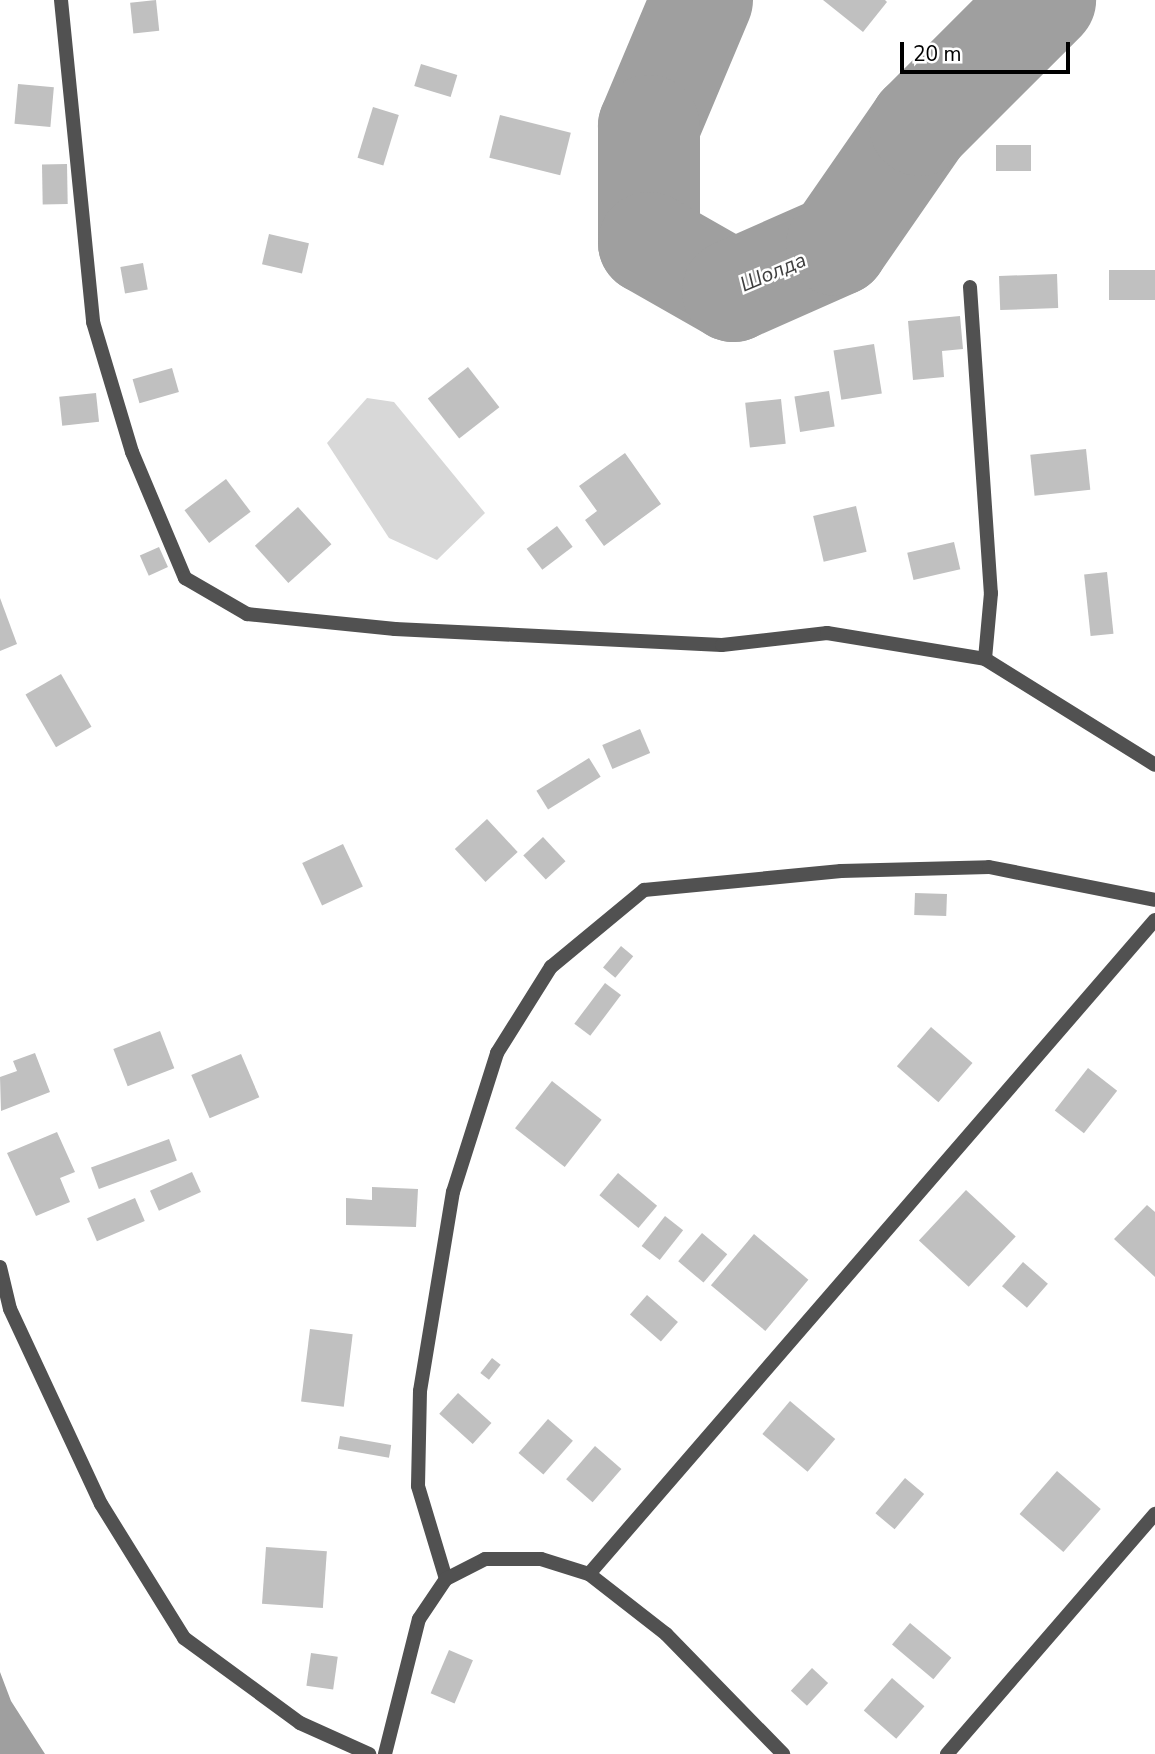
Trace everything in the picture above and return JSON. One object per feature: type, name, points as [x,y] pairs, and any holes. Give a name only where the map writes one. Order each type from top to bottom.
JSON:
[{"type":"street","points":[[61,0],[93,322],[132,452],[186,578],[247,614],[395,629],[722,645],[827,633],[985,659],[1155,765]]},
{"type":"street","points":[[970,287],[991,593],[985,659]]},
{"type":"street","points":[[446,1579],[418,1486],[419,1418],[453,1192],[497,1053],[551,967],[644,890],[841,871],[989,867],[1155,900]]},
{"type":"street","points":[[589,1574],[1155,920]]},
{"type":"street","points":[[0,1267],[10,1309],[101,1504],[184,1638],[300,1723],[369,1754]]},
{"type":"street","points":[[947,1754],[1155,1514]]},
{"type":"street","points":[[385,1754],[419,1619],[446,1579],[485,1559],[541,1559],[589,1574],[666,1634],[783,1754]]},
{"type":"shaded area","points":[[367,398],[394,402],[485,513],[437,560],[389,538],[327,443]]},
{"type":"shaded area","points":[[0,1672],[11,1701],[45,1754],[0,1754]]},
{"type":"building","points":[[156,0],[159,31],[133,34],[130,3]]},
{"type":"building","points":[[823,0],[885,0],[887,2],[863,32]]},
{"type":"building","points":[[421,64],[457,75],[451,97],[414,86]]},
{"type":"building","points":[[18,84],[54,87],[50,127],[15,124]]},
{"type":"building","points":[[373,107],[399,115],[383,166],[358,158]]},
{"type":"building","points":[[500,115],[571,133],[560,175],[489,158]]},
{"type":"building","points":[[996,145],[1031,145],[1031,171],[996,171]]},
{"type":"building","points":[[42,164],[67,164],[68,204],[43,204]]},
{"type":"building","points":[[269,234],[309,243],[302,273],[262,264]]},
{"type":"building","points":[[143,263],[148,290],[125,294],[120,267]]},
{"type":"building","points":[[1109,270],[1155,270],[1155,300],[1109,300]]},
{"type":"building","points":[[1057,274],[1058,308],[1000,310],[999,276]]},
{"type":"building","points":[[960,316],[963,349],[942,351],[944,377],[913,380],[908,321]]},
{"type":"building","points":[[874,344],[882,393],[841,400],[834,350]]},
{"type":"building","points":[[468,367],[499,407],[459,439],[428,398]]},
{"type":"building","points":[[172,368],[179,392],[139,403],[133,379]]},
{"type":"building","points":[[829,391],[835,427],[800,432],[794,396]]},
{"type":"building","points":[[96,393],[99,422],[62,426],[59,397]]},
{"type":"building","points":[[781,399],[786,444],[750,448],[745,403]]},
{"type":"building","points":[[1086,449],[1090,490],[1035,496],[1030,455]]},
{"type":"building","points":[[625,453],[661,504],[604,546],[585,520],[597,511],[579,486]]},
{"type":"building","points":[[226,479],[251,512],[209,543],[184,510]]},
{"type":"building","points":[[856,506],[867,552],[824,562],[813,516]]},
{"type":"building","points":[[298,507],[331,544],[288,583],[255,546]]},
{"type":"building","points":[[557,526],[573,547],[542,570],[527,549]]},
{"type":"building","points":[[954,542],[960,569],[914,580],[907,553]]},
{"type":"building","points":[[159,547],[168,567],[149,576],[140,556]]},
{"type":"building","points":[[1107,572],[1113,634],[1091,636],[1084,574]]},
{"type":"building","points":[[0,598],[17,644],[0,651]]},
{"type":"building","points":[[61,674],[92,727],[56,747],[25,694]]},
{"type":"building","points":[[640,729],[650,753],[612,769],[602,745]]},
{"type":"building","points":[[589,758],[601,777],[548,810],[536,791]]},
{"type":"building","points":[[487,819],[518,852],[486,882],[455,849]]},
{"type":"building","points":[[543,837],[566,861],[546,880],[523,855]]},
{"type":"building","points":[[343,844],[363,887],[322,906],[302,863]]},
{"type":"building","points":[[915,893],[947,894],[946,916],[914,915]]},
{"type":"building","points":[[621,946],[633,956],[615,978],[603,967]]},
{"type":"building","points":[[605,983],[621,995],[590,1036],[574,1024]]},
{"type":"building","points":[[931,1027],[973,1063],[938,1102],[897,1066]]},
{"type":"building","points":[[160,1031],[174,1068],[128,1086],[113,1049]]},
{"type":"building","points":[[35,1053],[50,1092],[1,1111],[0,1077],[17,1071],[13,1061]]},
{"type":"building","points":[[241,1054],[259,1097],[210,1118],[191,1075]]},
{"type":"building","points":[[1088,1068],[1117,1091],[1084,1133],[1055,1111]]},
{"type":"building","points":[[552,1081],[602,1120],[565,1167],[515,1128]]},
{"type":"building","points":[[57,1132],[75,1172],[60,1178],[70,1202],[36,1216],[7,1153]]},
{"type":"building","points":[[169,1139],[177,1161],[99,1189],[91,1167]]},
{"type":"building","points":[[192,1172],[201,1192],[159,1211],[150,1191]]},
{"type":"building","points":[[618,1173],[657,1206],[638,1228],[599,1195]]},
{"type":"building","points":[[372,1187],[418,1189],[416,1227],[346,1225],[346,1198],[372,1200]]},
{"type":"building","points":[[966,1190],[1016,1236],[969,1287],[919,1240]]},
{"type":"building","points":[[135,1198],[145,1221],[97,1241],[87,1218]]},
{"type":"building","points":[[1147,1205],[1155,1212],[1155,1277],[1114,1239]]},
{"type":"building","points":[[665,1216],[683,1230],[660,1260],[642,1246]]},
{"type":"building","points":[[702,1233],[727,1254],[703,1283],[678,1261]]},
{"type":"building","points":[[754,1234],[808,1280],[765,1331],[711,1285]]},
{"type":"building","points":[[1023,1262],[1048,1284],[1027,1308],[1002,1286]]},
{"type":"building","points":[[647,1295],[678,1322],[661,1342],[630,1315]]},
{"type":"building","points":[[310,1329],[353,1334],[344,1407],[301,1401]]},
{"type":"building","points":[[492,1358],[501,1365],[489,1380],[480,1373]]},
{"type":"building","points":[[458,1393],[491,1423],[473,1444],[439,1414]]},
{"type":"building","points":[[790,1401],[835,1439],[808,1472],[762,1434]]},
{"type":"building","points":[[548,1419],[573,1441],[543,1475],[518,1453]]},
{"type":"building","points":[[340,1436],[391,1445],[389,1458],[338,1449]]},
{"type":"building","points":[[595,1446],[621,1469],[593,1502],[566,1479]]},
{"type":"building","points":[[1057,1471],[1101,1509],[1063,1552],[1020,1514]]},
{"type":"building","points":[[905,1478],[924,1494],[895,1529],[875,1513]]},
{"type":"building","points":[[266,1547],[327,1551],[323,1608],[262,1604]]},
{"type":"building","points":[[910,1623],[951,1658],[933,1679],[892,1644]]},
{"type":"building","points":[[449,1650],[473,1660],[455,1703],[431,1693]]},
{"type":"building","points":[[311,1653],[338,1657],[333,1689],[306,1686]]},
{"type":"building","points":[[812,1668],[828,1683],[807,1706],[791,1691]]},
{"type":"building","points":[[892,1678],[924,1706],[896,1739],[864,1710]]},
{"type":"waterway","name":"Шолда","points":[[702,0],[649,126],[649,243],[733,291],[837,245],[920,125],[1045,0]]}]
